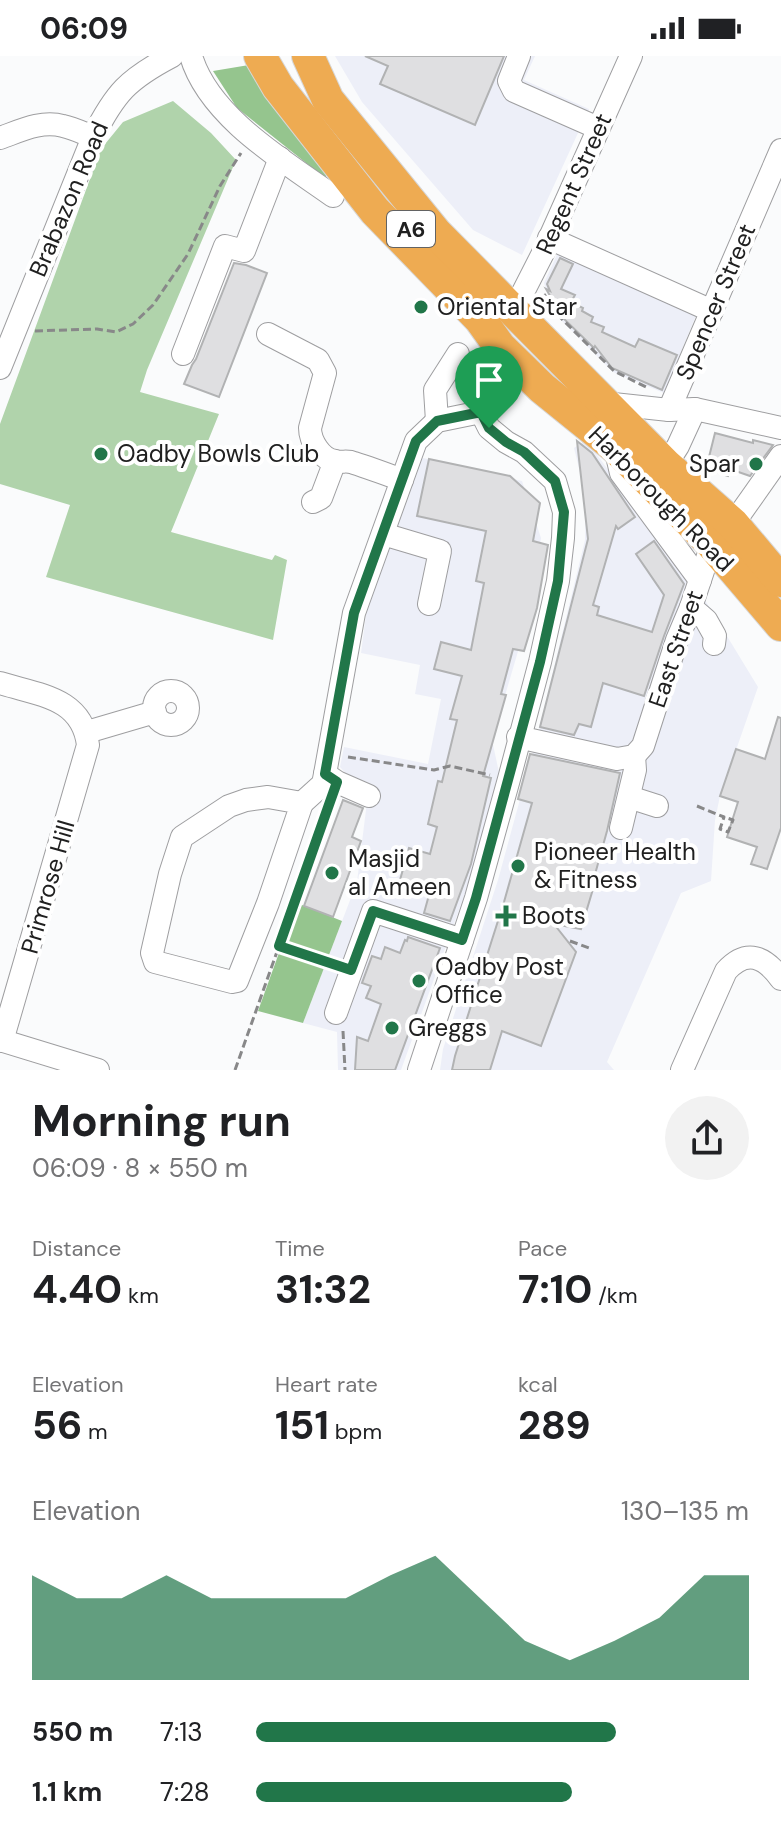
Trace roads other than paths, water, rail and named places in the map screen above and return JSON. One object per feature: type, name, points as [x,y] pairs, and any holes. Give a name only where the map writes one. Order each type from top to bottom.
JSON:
[{"type":"highway","name":"A6","points":[[260,56],[278,87],[375,211],[480,319],[500,347]]},
{"type":"highway","name":"A6","points":[[281,56],[375,211]]},
{"type":"highway","name":"A6","points":[[312,60],[358,160],[386,203],[480,294],[497,316],[500,347]]},
{"type":"highway","name":"A6","points":[[328,100],[436,233],[514,310],[518,341],[610,426],[615,447]]},
{"type":"highway","points":[[500,347],[514,310]]},
{"type":"highway","name":"Harborough Road","points":[[514,310],[666,465],[722,534],[781,625]]},
{"type":"highway","name":"Harborough Road","points":[[500,347],[542,388],[781,581]]},
{"type":"street","name":"Brabazon Road","points":[[0,368],[108,106],[127,84],[172,56]]},
{"type":"street","points":[[191,56],[199,76],[216,101],[252,137],[333,196]]},
{"type":"street","points":[[519,56],[509,81],[514,91],[598,128]]},
{"type":"street","name":"Regent Street","points":[[514,310],[631,56]]},
{"type":"street","points":[[0,138],[48,124],[93,137]]},
{"type":"street","name":"Spencer Street","points":[[664,410],[712,311],[781,150]]},
{"type":"street","points":[[183,354],[225,246],[244,251],[280,158]]},
{"type":"street","points":[[549,238],[712,311]]},
{"type":"street","points":[[268,334],[318,360],[323,366],[325,373],[310,434],[325,457],[349,461],[402,480]]},
{"type":"street","points":[[419,1070],[462,940],[509,779],[558,581],[564,512],[555,481],[524,452],[489,428],[481,412],[480,386],[500,347]]},
{"type":"street","points":[[437,421],[435,390],[458,354]]},
{"type":"street","points":[[604,403],[664,410],[695,409],[781,428]]},
{"type":"street","points":[[666,465],[695,409]]},
{"type":"street","points":[[302,803],[268,797],[246,800],[229,806],[182,837],[152,953],[155,962],[237,981],[302,803],[323,784],[330,770],[354,613],[416,441],[437,421],[481,412]]},
{"type":"street","points":[[615,447],[621,473],[700,580]]},
{"type":"street","name":"East Street","points":[[621,828],[636,754],[647,735],[700,580],[722,534],[781,456]]},
{"type":"street","points":[[313,502],[321,498],[335,461]]},
{"type":"street","points":[[383,534],[440,551],[429,604]]},
{"type":"street","points":[[691,607],[707,622],[715,636],[714,644]]},
{"type":"street","points":[[0,683],[57,700],[72,709],[87,732],[155,712]]},
{"type":"street","name":"Primrose Hill","points":[[1,1040],[87,754],[87,732]]},
{"type":"street","points":[[518,737],[617,759],[636,754]]},
{"type":"street","points":[[330,770],[369,796]]},
{"type":"street","points":[[629,797],[657,806]]},
{"type":"street","points":[[336,1013],[373,911],[462,940]]},
{"type":"street","points":[[682,1070],[726,971],[734,962],[759,958],[771,965],[781,979]]},
{"type":"street","points":[[1,1040],[98,1070]]},
{"type":"place","name":"Oriental Star","points":[[421,307]]},
{"type":"place","name":"Oadby Bowls Club","points":[[101,454]]},
{"type":"place","name":"Spar","points":[[756,464]]},
{"type":"place","name":"Pioneer Health & Fitness","points":[[518,866]]},
{"type":"place","name":"Masjid al Ameen","points":[[332,873]]},
{"type":"place","name":"Boots","points":[[506,916]]},
{"type":"place","name":"Oadby Post Office","points":[[419,981]]},
{"type":"place","name":"Greggs","points":[[392,1028]]}]
